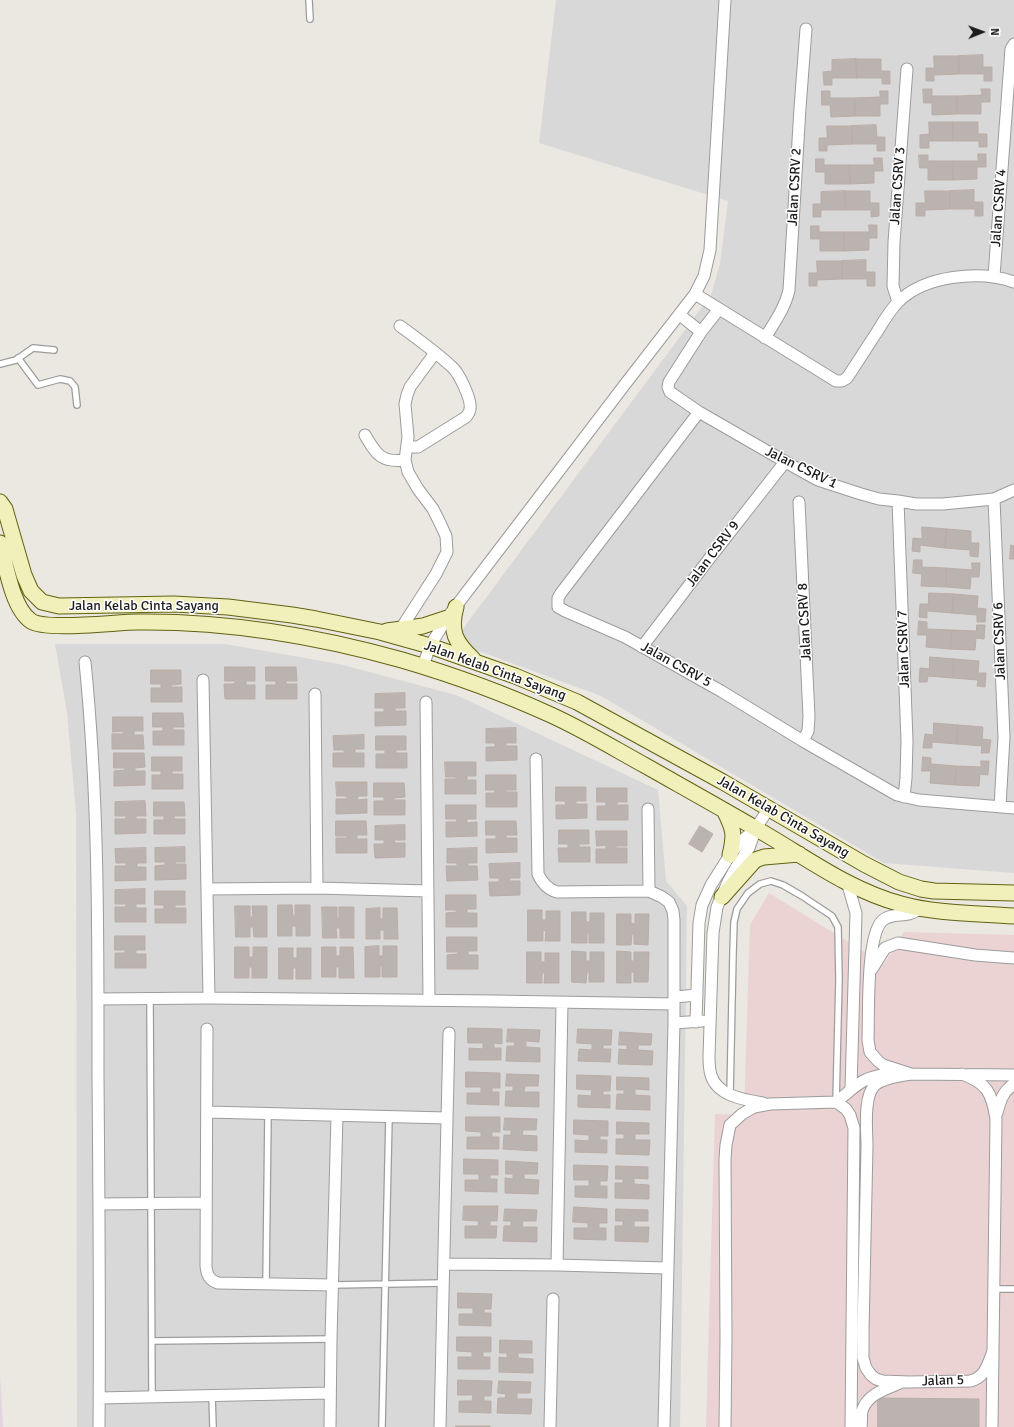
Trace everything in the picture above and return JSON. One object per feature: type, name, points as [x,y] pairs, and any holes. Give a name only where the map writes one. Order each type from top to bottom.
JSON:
[{"type":"main road","name":"Jalan Kelab Cinta Sayang","points":[[0,502],[5,509],[24,575],[31,591],[42,602],[49,605],[174,604],[228,607],[292,615],[380,632],[430,646],[515,676],[577,702],[769,808],[864,864],[899,882],[921,889],[934,891],[1014,893]]},
{"type":"main road","name":"Jalan Kelab Cinta Sayang","points":[[0,543],[18,604],[27,618],[39,625],[53,626],[159,622],[237,628],[297,636],[342,645],[423,666],[477,684],[552,716],[587,733],[756,828],[847,882],[873,895],[899,904],[920,909],[1014,916]]},
{"type":"main road","points":[[380,632],[431,624],[451,613],[455,634],[461,648],[476,662]]},
{"type":"main road","points":[[724,810],[734,833],[730,855]]},
{"type":"main road","points":[[722,897],[755,860],[764,857],[799,854]]},
{"type":"street","points":[[423,666],[430,646],[451,613],[603,412],[680,315],[695,294],[704,276],[710,250],[725,0]]},
{"type":"street","name":"Jalan CSRV 2","points":[[765,338],[782,310],[787,300],[789,290],[806,30]]},
{"type":"street","name":"Jalan CSRV 4","points":[[994,276],[1011,49],[1014,44]]},
{"type":"street","name":"Jalan CSRV 3","points":[[898,302],[893,286],[894,242],[898,172],[907,69]]},
{"type":"street","points":[[695,294],[836,381],[842,382],[847,378],[898,302],[917,290],[942,280],[966,276],[994,276],[1014,282]]},
{"type":"street","name":"Jalan CSRV 1","points":[[718,309],[701,332],[669,382],[668,387],[670,392],[699,412],[818,480],[879,499],[916,504],[943,504],[994,499],[1014,490]]},
{"type":"street","points":[[680,315],[701,332]]},
{"type":"street","points":[[400,326],[456,370],[470,403],[470,411],[466,417],[418,447],[407,447]]},
{"type":"street","points":[[400,630],[447,552],[446,536],[433,509],[418,489],[408,472],[406,460],[407,447],[405,404],[407,395],[410,387],[435,353]]},
{"type":"street","name":"Jalan CSRV 5","points":[[699,412],[558,598],[558,607],[612,630],[642,646],[888,790],[904,797],[919,800],[1014,808]]},
{"type":"street","points":[[365,435],[376,453],[380,456],[390,460],[406,460]]},
{"type":"street","name":"Jalan CSRV 9","points":[[642,646],[704,564],[785,462]]},
{"type":"street","name":"Jalan CSRV 6","points":[[994,499],[1004,741],[1000,806]]},
{"type":"street","name":"Jalan CSRV 7","points":[[898,501],[907,741],[904,797]]},
{"type":"street","name":"Jalan CSRV 8","points":[[799,502],[809,717],[808,731],[803,741]]},
{"type":"street","points":[[84,662],[94,772],[98,999],[99,1427]]},
{"type":"street","points":[[203,680],[209,998]]},
{"type":"street","points":[[315,694],[317,888]]},
{"type":"street","points":[[426,702],[429,1000]]},
{"type":"street","points":[[536,759],[538,874],[547,888],[557,892],[649,891],[669,902],[674,911],[674,1023],[664,1427]]},
{"type":"street","points":[[769,808],[756,828],[749,848],[738,864],[717,907],[714,919],[709,1056],[710,1074],[717,1084],[730,1095],[743,1100],[770,1104]]},
{"type":"street","points":[[648,809],[649,891]]},
{"type":"street","points":[[696,1022],[699,915],[706,894],[730,855],[740,842],[756,828]]},
{"type":"street","points":[[847,882],[856,913],[851,1088]]},
{"type":"street","points":[[207,889],[317,888],[428,891]]},
{"type":"street","points":[[911,1074],[883,1065],[873,1057],[870,1052],[868,1040],[871,972],[874,940],[877,928],[882,921],[888,917],[909,914],[920,909]]},
{"type":"street","points":[[871,972],[885,948],[898,943],[975,955],[1014,958]]},
{"type":"street","points":[[98,999],[209,998],[494,1000],[562,1003],[674,1000],[697,995]]},
{"type":"street","points":[[557,1265],[562,1003]]},
{"type":"street","points":[[674,1023],[710,1021]]},
{"type":"street","points":[[207,1029],[207,1274],[209,1278],[218,1283],[333,1285]]},
{"type":"street","points":[[440,1427],[449,1034]]},
{"type":"street","points":[[836,1102],[851,1088],[866,1079],[876,1076],[893,1074],[1014,1075]]},
{"type":"street","name":"Jalan 5","points":[[911,1074],[894,1077],[879,1082],[874,1086],[868,1098],[863,1358],[868,1371],[876,1379],[883,1381],[975,1380],[983,1374],[993,1351]]},
{"type":"street","points":[[962,1074],[978,1081],[987,1090],[994,1103],[996,1119],[992,1427]]},
{"type":"street","points":[[996,1119],[1001,1099],[1005,1092],[1014,1084]]},
{"type":"street","points":[[725,1427],[725,1159],[730,1125],[754,1107],[770,1104],[836,1102],[846,1109],[850,1115],[854,1128],[851,1427]]},
{"type":"street","points":[[207,1112],[447,1118]]},
{"type":"street","points":[[330,1427],[336,1116]]},
{"type":"street","points":[[99,1204],[206,1203]]},
{"type":"street","points":[[444,1264],[667,1268]]},
{"type":"street","points":[[550,1427],[553,1299]]},
{"type":"street","points":[[861,1427],[862,1410],[868,1400],[877,1393],[900,1382]]},
{"type":"street","points":[[99,1398],[330,1393]]},
{"type":"lane","points":[[309,0],[310,19]]},
{"type":"lane","points":[[0,364],[18,358],[33,348],[54,350]]},
{"type":"lane","points":[[18,358],[38,385],[60,379],[70,381],[75,387],[77,405]]},
{"type":"lane","points":[[730,1095],[734,922],[737,910],[748,893],[760,884],[771,881],[776,882],[802,896],[832,916],[838,927],[836,1102]]},
{"type":"lane","points":[[150,999],[152,1397]]},
{"type":"lane","points":[[266,1284],[268,1114]]},
{"type":"lane","points":[[382,1427],[389,1117]]},
{"type":"lane","points":[[333,1285],[443,1283]]},
{"type":"lane","points":[[994,1288],[1014,1289]]},
{"type":"lane","points":[[152,1341],[331,1338]]},
{"type":"lane","points":[[212,1395],[213,1427]]},
{"type":"shaded area","points":[[556,0],[1014,0],[1014,873],[884,863],[601,696],[468,647],[462,630],[711,295],[720,264],[728,201],[539,143]]},
{"type":"shaded area","points":[[55,644],[225,644],[339,664],[456,695],[658,790],[666,881],[687,906],[680,1427],[77,1427],[76,813],[67,712]]},
{"type":"shaded area","points":[[769,893],[884,964],[904,932],[1014,935],[1014,1427],[706,1427],[715,1114],[744,1115],[750,925]]},
{"type":"shaded area","points":[[0,1376],[3,1427],[0,1427]]},
{"type":"building","points":[[983,55],[983,67],[992,67],[992,81],[984,81],[984,74],[959,74],[959,56]]},
{"type":"building","points":[[934,56],[959,56],[959,74],[934,75],[934,81],[926,81],[926,68],[934,68]]},
{"type":"building","points":[[856,59],[881,59],[881,71],[890,71],[890,84],[882,84],[882,78],[857,78]]},
{"type":"building","points":[[856,59],[857,78],[832,78],[832,85],[824,85],[823,72],[832,71],[832,60]]},
{"type":"building","points":[[923,89],[932,89],[932,96],[957,96],[957,114],[932,115],[932,103],[924,103]]},
{"type":"building","points":[[981,89],[990,89],[990,102],[981,102],[981,114],[957,114],[957,96],[982,95]]},
{"type":"building","points":[[822,91],[830,91],[830,98],[855,98],[855,116],[831,117],[830,105],[822,105]]},
{"type":"building","points":[[880,91],[888,91],[888,104],[880,104],[880,116],[855,116],[855,98],[880,97]]},
{"type":"building","points":[[929,122],[953,122],[953,141],[929,141],[929,148],[920,148],[920,135],[929,134]]},
{"type":"building","points":[[953,122],[978,122],[978,134],[987,134],[987,147],[979,147],[979,141],[953,141]]},
{"type":"building","points":[[876,125],[877,137],[885,137],[885,151],[877,151],[877,144],[852,144],[852,126]]},
{"type":"building","points":[[827,126],[852,126],[852,144],[827,145],[827,151],[819,151],[819,138],[827,138]]},
{"type":"building","points":[[978,154],[986,154],[986,167],[977,167],[977,179],[953,180],[953,161],[978,161]]},
{"type":"building","points":[[919,155],[928,155],[928,161],[953,161],[953,180],[928,180],[928,168],[920,168]]},
{"type":"building","points":[[874,158],[882,158],[883,171],[874,171],[874,183],[850,184],[849,165],[874,165]]},
{"type":"building","points":[[816,159],[824,159],[824,165],[849,165],[850,184],[825,184],[825,172],[816,172]]},
{"type":"building","points":[[974,190],[974,202],[983,202],[983,216],[975,216],[975,209],[950,209],[950,191]]},
{"type":"building","points":[[845,191],[870,191],[870,203],[879,203],[879,216],[871,217],[871,210],[846,210]]},
{"type":"building","points":[[845,191],[846,210],[821,210],[821,217],[813,217],[813,204],[821,204],[821,192]]},
{"type":"building","points":[[925,191],[950,191],[950,209],[925,210],[925,216],[916,216],[916,203],[925,203]]},
{"type":"building","points":[[869,225],[877,225],[877,238],[869,238],[869,250],[844,251],[844,232],[869,232]]},
{"type":"building","points":[[811,226],[819,226],[819,232],[844,232],[844,251],[820,251],[820,239],[811,239]]},
{"type":"building","points":[[866,260],[866,272],[875,272],[875,286],[867,286],[867,279],[842,279],[842,261]]},
{"type":"building","points":[[817,261],[842,261],[842,279],[817,280],[817,286],[809,286],[809,273],[817,273]]},
{"type":"building","points":[[922,527],[947,529],[945,548],[920,545],[920,552],[912,551],[913,538],[922,539]]},
{"type":"building","points":[[947,529],[971,531],[971,543],[979,543],[978,557],[970,556],[970,550],[945,548]]},
{"type":"building","points":[[1011,545],[1014,546],[1014,559],[1010,559]]},
{"type":"building","points":[[914,560],[922,560],[922,567],[946,568],[946,587],[921,586],[922,574],[913,573]]},
{"type":"building","points":[[972,563],[980,563],[979,577],[971,577],[970,589],[946,587],[946,568],[972,570]]},
{"type":"building","points":[[929,593],[954,594],[952,613],[927,611],[927,618],[919,617],[920,604],[928,604]]},
{"type":"building","points":[[954,594],[978,596],[977,608],[986,609],[985,622],[977,622],[977,615],[952,613]]},
{"type":"building","points":[[919,621],[927,622],[927,629],[952,630],[950,649],[926,647],[927,635],[918,635]]},
{"type":"building","points":[[977,625],[985,625],[984,639],[976,638],[975,650],[950,649],[952,630],[976,631]]},
{"type":"building","points":[[930,657],[954,659],[953,678],[928,676],[927,682],[919,682],[920,668],[929,669]]},
{"type":"building","points":[[954,659],[979,661],[978,673],[986,673],[985,687],[977,686],[978,680],[953,678]]},
{"type":"building","points":[[225,667],[255,667],[255,681],[246,681],[246,685],[255,685],[255,699],[225,699],[224,684],[235,684],[235,681],[225,681]]},
{"type":"building","points":[[266,667],[296,667],[297,681],[286,681],[286,684],[297,684],[297,699],[266,699],[266,685],[276,685],[276,681],[266,681]]},
{"type":"building","points":[[151,670],[181,670],[181,684],[171,685],[171,687],[182,687],[182,702],[151,702],[151,688],[161,688],[161,684],[151,684]]},
{"type":"building","points":[[405,693],[405,708],[395,708],[395,711],[406,711],[406,725],[375,726],[375,712],[384,712],[384,708],[375,708],[375,694]]},
{"type":"building","points":[[153,713],[183,713],[184,727],[173,727],[173,730],[184,730],[184,745],[153,745],[153,731],[163,731],[163,727],[153,727]]},
{"type":"building","points":[[113,717],[143,717],[143,731],[134,731],[134,735],[143,735],[144,749],[112,749],[112,734],[123,734],[123,731],[113,732]]},
{"type":"building","points":[[934,723],[958,725],[957,744],[932,742],[932,748],[923,748],[925,734],[933,735]]},
{"type":"building","points":[[958,725],[983,727],[982,739],[991,740],[989,753],[981,753],[982,746],[957,744]]},
{"type":"building","points":[[516,728],[516,743],[506,743],[506,746],[517,746],[517,760],[486,761],[486,747],[495,747],[495,743],[486,743],[486,729]]},
{"type":"building","points":[[364,735],[364,749],[355,749],[355,753],[364,753],[364,767],[333,767],[333,753],[344,753],[344,750],[334,750],[333,736]]},
{"type":"building","points":[[376,736],[406,736],[406,750],[396,750],[396,753],[407,753],[407,768],[376,768],[376,754],[385,754],[385,750],[376,750]]},
{"type":"building","points":[[114,753],[144,753],[145,767],[135,768],[135,771],[145,771],[145,785],[114,786],[114,771],[125,770],[125,768],[114,768]]},
{"type":"building","points":[[152,757],[182,757],[182,771],[172,771],[172,774],[183,774],[183,789],[152,789],[152,775],[161,775],[161,771],[152,771]]},
{"type":"building","points":[[923,757],[931,758],[931,764],[956,766],[955,785],[930,783],[931,771],[922,771]]},
{"type":"building","points":[[981,761],[989,761],[988,775],[980,774],[979,786],[955,785],[956,766],[981,767]]},
{"type":"building","points":[[445,762],[476,762],[476,776],[467,776],[467,780],[476,780],[476,794],[445,794],[445,779],[456,779],[456,777],[446,777]]},
{"type":"building","points":[[486,775],[516,775],[516,790],[506,790],[506,792],[517,792],[517,807],[486,807],[486,793],[495,793],[495,790],[486,790]]},
{"type":"building","points":[[336,782],[367,782],[367,796],[358,796],[357,800],[367,799],[367,813],[336,814],[336,799],[347,799],[347,796],[337,796]]},
{"type":"building","points":[[374,783],[404,783],[405,797],[394,798],[394,800],[405,800],[405,815],[374,815],[374,801],[384,801],[384,797],[374,797]]},
{"type":"building","points":[[556,787],[586,787],[586,801],[576,801],[576,804],[587,804],[587,818],[556,819],[556,805],[566,805],[565,801],[556,801]]},
{"type":"building","points":[[597,788],[627,788],[627,802],[617,802],[617,805],[628,805],[628,820],[597,820],[597,806],[606,806],[606,802],[597,802]]},
{"type":"building","points":[[145,801],[146,816],[136,816],[136,819],[146,819],[146,833],[115,834],[115,819],[126,819],[126,816],[115,816],[115,802]]},
{"type":"building","points":[[154,802],[184,802],[185,816],[174,816],[174,819],[185,819],[185,834],[154,834],[154,820],[164,820],[164,816],[154,816]]},
{"type":"building","points":[[446,805],[476,805],[476,819],[467,819],[467,823],[477,822],[477,836],[446,837],[446,822],[457,822],[456,819],[446,819]]},
{"type":"building","points":[[336,821],[366,821],[367,835],[357,835],[357,839],[367,839],[367,853],[336,853],[336,838],[347,838],[347,836],[336,836]]},
{"type":"building","points":[[486,821],[516,821],[517,835],[506,835],[506,838],[517,838],[517,852],[486,853],[486,839],[496,839],[496,835],[486,835]]},
{"type":"building","points":[[405,825],[405,840],[394,840],[395,843],[405,843],[405,857],[375,858],[374,844],[384,844],[384,840],[375,840],[375,826]]},
{"type":"building","points":[[700,826],[713,834],[702,852],[689,844]]},
{"type":"building","points":[[559,830],[589,830],[589,844],[579,844],[579,847],[590,847],[590,862],[559,862],[558,848],[568,848],[568,844],[559,844]]},
{"type":"building","points":[[596,831],[627,831],[627,846],[616,846],[616,848],[627,848],[627,863],[596,863],[596,849],[606,849],[606,845],[597,846]]},
{"type":"building","points":[[185,847],[185,862],[175,862],[175,864],[186,864],[186,879],[155,880],[155,866],[165,865],[165,862],[155,862],[155,848]]},
{"type":"building","points":[[146,848],[146,863],[137,863],[137,867],[146,867],[146,880],[115,881],[115,866],[126,866],[126,863],[116,863],[115,849]]},
{"type":"building","points":[[477,848],[477,863],[468,863],[468,866],[477,866],[478,880],[447,881],[446,866],[457,866],[457,863],[447,863],[447,849]]},
{"type":"building","points":[[520,863],[520,878],[509,878],[510,881],[520,881],[520,895],[490,896],[489,882],[499,882],[499,878],[490,878],[489,864]]},
{"type":"building","points":[[145,889],[145,904],[136,904],[136,908],[146,908],[146,922],[115,922],[115,907],[126,907],[126,904],[115,904],[115,890]]},
{"type":"building","points":[[155,891],[185,891],[185,905],[175,905],[175,908],[186,908],[186,923],[155,923],[155,909],[164,909],[164,905],[155,905]]},
{"type":"building","points":[[446,895],[476,895],[476,909],[467,909],[467,913],[477,913],[477,927],[446,927],[446,913],[457,912],[456,910],[446,910]]},
{"type":"building","points":[[278,905],[292,905],[293,916],[295,916],[295,905],[310,905],[310,936],[296,936],[296,926],[292,926],[292,936],[278,936]]},
{"type":"building","points":[[235,906],[250,906],[250,917],[253,917],[252,906],[267,906],[267,937],[254,937],[253,927],[250,927],[250,937],[236,937]]},
{"type":"building","points":[[322,907],[337,907],[337,918],[339,918],[339,907],[354,907],[354,938],[340,938],[340,928],[336,928],[337,938],[323,938]]},
{"type":"building","points":[[380,908],[380,919],[383,919],[383,908],[397,908],[398,939],[384,939],[384,930],[380,930],[380,939],[366,939],[366,909]]},
{"type":"building","points":[[528,910],[542,910],[542,920],[546,920],[546,911],[560,911],[560,941],[545,941],[546,931],[543,930],[543,941],[528,941]]},
{"type":"building","points":[[572,912],[586,912],[586,922],[590,922],[590,913],[604,913],[604,943],[589,943],[589,933],[587,933],[587,943],[572,943]]},
{"type":"building","points":[[617,914],[631,914],[631,923],[635,924],[635,914],[649,914],[648,945],[634,944],[634,934],[632,934],[631,945],[617,945]]},
{"type":"building","points":[[115,936],[145,936],[145,950],[136,950],[136,954],[146,954],[146,968],[115,968],[115,953],[125,953],[125,950],[115,950]]},
{"type":"building","points":[[447,937],[477,937],[477,951],[468,951],[468,955],[478,955],[478,969],[447,969],[447,955],[458,954],[458,952],[447,952]]},
{"type":"building","points":[[379,946],[379,956],[383,956],[383,946],[397,946],[397,977],[382,977],[382,966],[380,966],[380,977],[365,977],[365,947]]},
{"type":"building","points":[[235,947],[249,947],[249,957],[253,957],[253,947],[267,947],[267,978],[252,978],[252,967],[249,967],[249,978],[235,978]]},
{"type":"building","points":[[322,947],[336,947],[336,956],[340,956],[340,947],[353,947],[354,978],[339,978],[339,967],[336,967],[336,977],[322,977]]},
{"type":"building","points":[[279,948],[293,948],[293,958],[297,958],[297,948],[311,948],[311,979],[296,979],[296,968],[293,968],[293,979],[279,979]]},
{"type":"building","points":[[572,951],[586,952],[586,961],[590,961],[590,952],[604,952],[604,982],[589,982],[589,972],[587,972],[586,983],[572,982]]},
{"type":"building","points":[[617,951],[631,952],[631,961],[634,961],[634,952],[649,952],[648,982],[634,982],[634,972],[631,972],[631,983],[617,983]]},
{"type":"building","points":[[527,952],[541,952],[541,962],[545,962],[545,953],[559,953],[559,983],[544,983],[545,973],[542,973],[542,983],[527,983]]},
{"type":"building","points":[[468,1028],[502,1029],[502,1044],[494,1043],[494,1048],[501,1048],[501,1060],[469,1060],[469,1048],[483,1049],[483,1043],[468,1043]]},
{"type":"building","points":[[508,1029],[540,1030],[539,1042],[526,1041],[526,1047],[540,1048],[540,1062],[506,1061],[507,1046],[514,1046],[515,1042],[507,1042]]},
{"type":"building","points":[[578,1029],[612,1030],[611,1045],[603,1045],[603,1049],[611,1049],[610,1062],[578,1061],[579,1049],[592,1050],[592,1044],[577,1043]]},
{"type":"building","points":[[620,1032],[652,1034],[651,1045],[638,1045],[638,1050],[653,1051],[652,1065],[618,1064],[619,1049],[627,1050],[627,1045],[619,1045]]},
{"type":"building","points":[[466,1072],[500,1073],[500,1088],[492,1088],[492,1092],[499,1092],[499,1105],[467,1104],[467,1093],[481,1093],[481,1087],[466,1087]]},
{"type":"building","points":[[507,1074],[539,1075],[538,1086],[525,1086],[524,1092],[539,1092],[539,1107],[505,1106],[506,1091],[513,1091],[513,1086],[506,1086]]},
{"type":"building","points":[[577,1075],[611,1076],[610,1091],[603,1091],[603,1095],[610,1095],[610,1108],[578,1107],[578,1095],[591,1096],[592,1090],[577,1089]]},
{"type":"building","points":[[617,1077],[649,1078],[649,1090],[635,1089],[635,1095],[650,1096],[650,1110],[616,1109],[617,1094],[624,1094],[624,1090],[617,1090]]},
{"type":"building","points":[[466,1117],[500,1117],[500,1132],[492,1132],[492,1137],[499,1137],[499,1149],[467,1149],[467,1137],[481,1137],[481,1132],[466,1131]]},
{"type":"building","points":[[505,1118],[537,1119],[536,1130],[523,1130],[522,1135],[537,1136],[537,1151],[503,1149],[504,1135],[511,1135],[511,1130],[504,1130]]},
{"type":"building","points":[[574,1120],[608,1121],[608,1136],[600,1136],[600,1140],[607,1140],[607,1153],[575,1152],[575,1140],[589,1141],[589,1135],[574,1134]]},
{"type":"building","points":[[617,1122],[649,1123],[649,1134],[635,1134],[635,1140],[650,1140],[649,1155],[616,1154],[616,1139],[624,1139],[624,1134],[617,1134]]},
{"type":"building","points":[[464,1159],[498,1160],[498,1175],[490,1175],[490,1179],[497,1179],[497,1192],[465,1191],[465,1180],[479,1180],[479,1174],[464,1174]]},
{"type":"building","points":[[506,1161],[538,1163],[537,1174],[524,1174],[524,1179],[539,1180],[538,1194],[505,1193],[505,1178],[513,1179],[513,1174],[506,1174]]},
{"type":"building","points":[[574,1165],[608,1166],[607,1181],[600,1181],[600,1186],[607,1186],[607,1198],[575,1197],[575,1186],[589,1186],[589,1180],[574,1180]]},
{"type":"building","points":[[616,1166],[648,1167],[648,1179],[634,1178],[634,1184],[649,1185],[649,1199],[615,1198],[615,1183],[623,1183],[623,1179],[616,1179]]},
{"type":"building","points":[[464,1206],[498,1206],[497,1221],[490,1221],[490,1226],[497,1226],[496,1238],[465,1238],[465,1226],[478,1226],[479,1221],[463,1220]]},
{"type":"building","points":[[574,1207],[607,1209],[607,1223],[599,1223],[599,1228],[606,1228],[606,1240],[574,1239],[574,1228],[588,1228],[588,1223],[573,1222]]},
{"type":"building","points":[[505,1209],[537,1210],[536,1221],[523,1221],[522,1227],[537,1227],[537,1242],[503,1241],[504,1226],[511,1226],[511,1221],[504,1221]]},
{"type":"building","points":[[616,1209],[648,1210],[648,1221],[634,1221],[634,1227],[649,1227],[648,1242],[615,1241],[615,1226],[623,1226],[623,1221],[616,1221]]},
{"type":"building","points":[[458,1293],[492,1294],[491,1309],[484,1309],[484,1313],[491,1313],[491,1326],[459,1325],[459,1314],[473,1314],[473,1308],[458,1308]]},
{"type":"building","points":[[457,1337],[491,1337],[491,1352],[483,1352],[483,1357],[490,1357],[490,1369],[458,1369],[458,1357],[472,1357],[472,1352],[457,1351]]},
{"type":"building","points":[[500,1340],[532,1341],[532,1353],[518,1353],[518,1358],[533,1359],[533,1373],[499,1372],[499,1357],[507,1358],[507,1353],[500,1353]]},
{"type":"building","points":[[458,1380],[492,1381],[491,1396],[484,1396],[484,1401],[491,1401],[491,1413],[459,1412],[459,1401],[472,1401],[473,1395],[458,1395]]},
{"type":"building","points":[[499,1381],[531,1382],[530,1393],[517,1393],[517,1399],[532,1399],[531,1414],[497,1413],[498,1398],[505,1398],[506,1394],[498,1393]]},
{"type":"building","points":[[878,1398],[979,1399],[979,1427],[878,1427]]},
{"type":"building","points":[[490,1426],[490,1427],[456,1427]]}]
